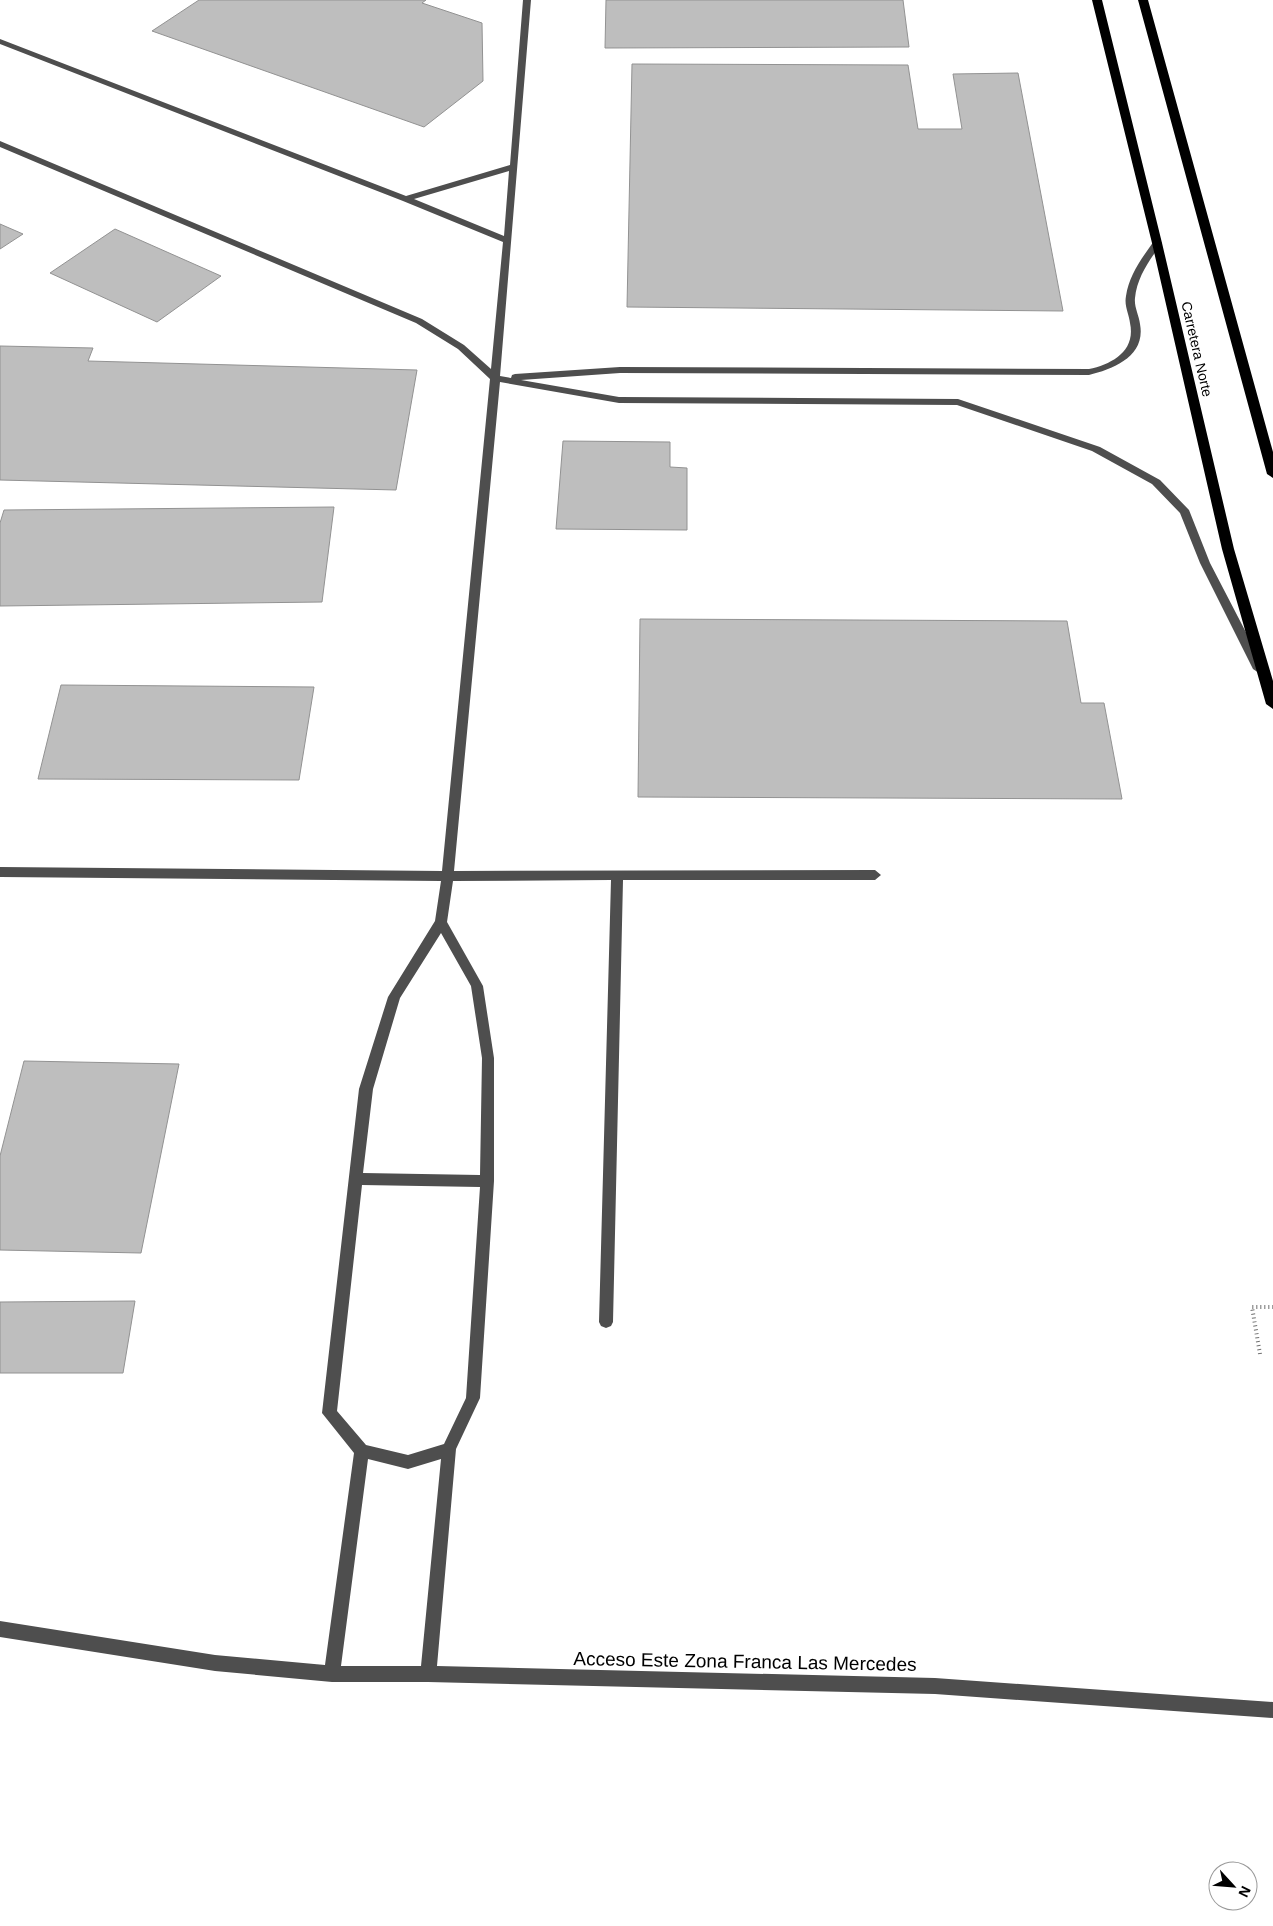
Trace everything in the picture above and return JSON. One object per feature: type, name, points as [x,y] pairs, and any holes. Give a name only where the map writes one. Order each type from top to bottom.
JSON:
[{"type":"highway","name":"Carretera Norte","points":[[1097,0],[1157,243],[1228,549],[1273,704]]},
{"type":"highway","points":[[1143,0],[1273,474]]},
{"type":"street","points":[[450,1449],[408,1462],[362,1451],[329,1413],[354,1179],[366,1089],[394,997],[441,922],[448,876],[508,241],[512,167],[526,0]]},
{"type":"street","points":[[0,41],[406,199],[508,241]]},
{"type":"street","points":[[0,144],[419,321],[461,347],[495,378],[620,400],[958,402],[1096,449],[1156,482],[1185,512],[1206,564],[1270,689]]},
{"type":"street","points":[[406,199],[512,167]]},
{"type":"street","points":[[495,378],[620,370],[1089,372],[1111,368],[1130,351],[1136,329],[1130,300],[1139,269],[1157,243]]},
{"type":"street","points":[[0,872],[448,876],[875,875]]},
{"type":"street","points":[[606,1322],[617,876]]},
{"type":"street","points":[[428,1674],[450,1449],[473,1398],[487,1181],[488,1058],[477,986],[441,922]]},
{"type":"street","points":[[354,1179],[487,1181]]},
{"type":"street","points":[[332,1674],[362,1451]]},
{"type":"street","name":"Acceso Este Zona Franca Las Mercedes","points":[[0,1628],[215,1662],[332,1674],[428,1674],[935,1686],[1273,1710]]},
{"type":"path","points":[[1260,1354],[1252,1307],[1273,1307]]},
{"type":"building","points":[[199,0],[426,0],[422,3],[482,23],[483,81],[424,127],[152,31]]},
{"type":"building","points":[[606,0],[903,0],[909,47],[605,48]]},
{"type":"building","points":[[632,64],[908,65],[918,129],[962,129],[953,74],[1018,73],[1063,311],[627,307]]},
{"type":"building","points":[[0,224],[23,234],[0,249]]},
{"type":"building","points":[[115,229],[221,276],[157,322],[50,273]]},
{"type":"building","points":[[0,346],[93,348],[88,361],[417,370],[396,490],[0,480]]},
{"type":"building","points":[[563,441],[670,442],[670,467],[687,468],[687,530],[556,529]]},
{"type":"building","points":[[334,507],[322,602],[0,606],[0,523],[4,510]]},
{"type":"building","points":[[640,619],[1067,621],[1081,703],[1104,703],[1122,799],[638,797]]},
{"type":"building","points":[[61,685],[314,687],[299,780],[38,779]]},
{"type":"building","points":[[24,1061],[179,1064],[141,1253],[0,1250],[0,1156]]},
{"type":"building","points":[[135,1301],[123,1373],[0,1373],[0,1302]]}]
